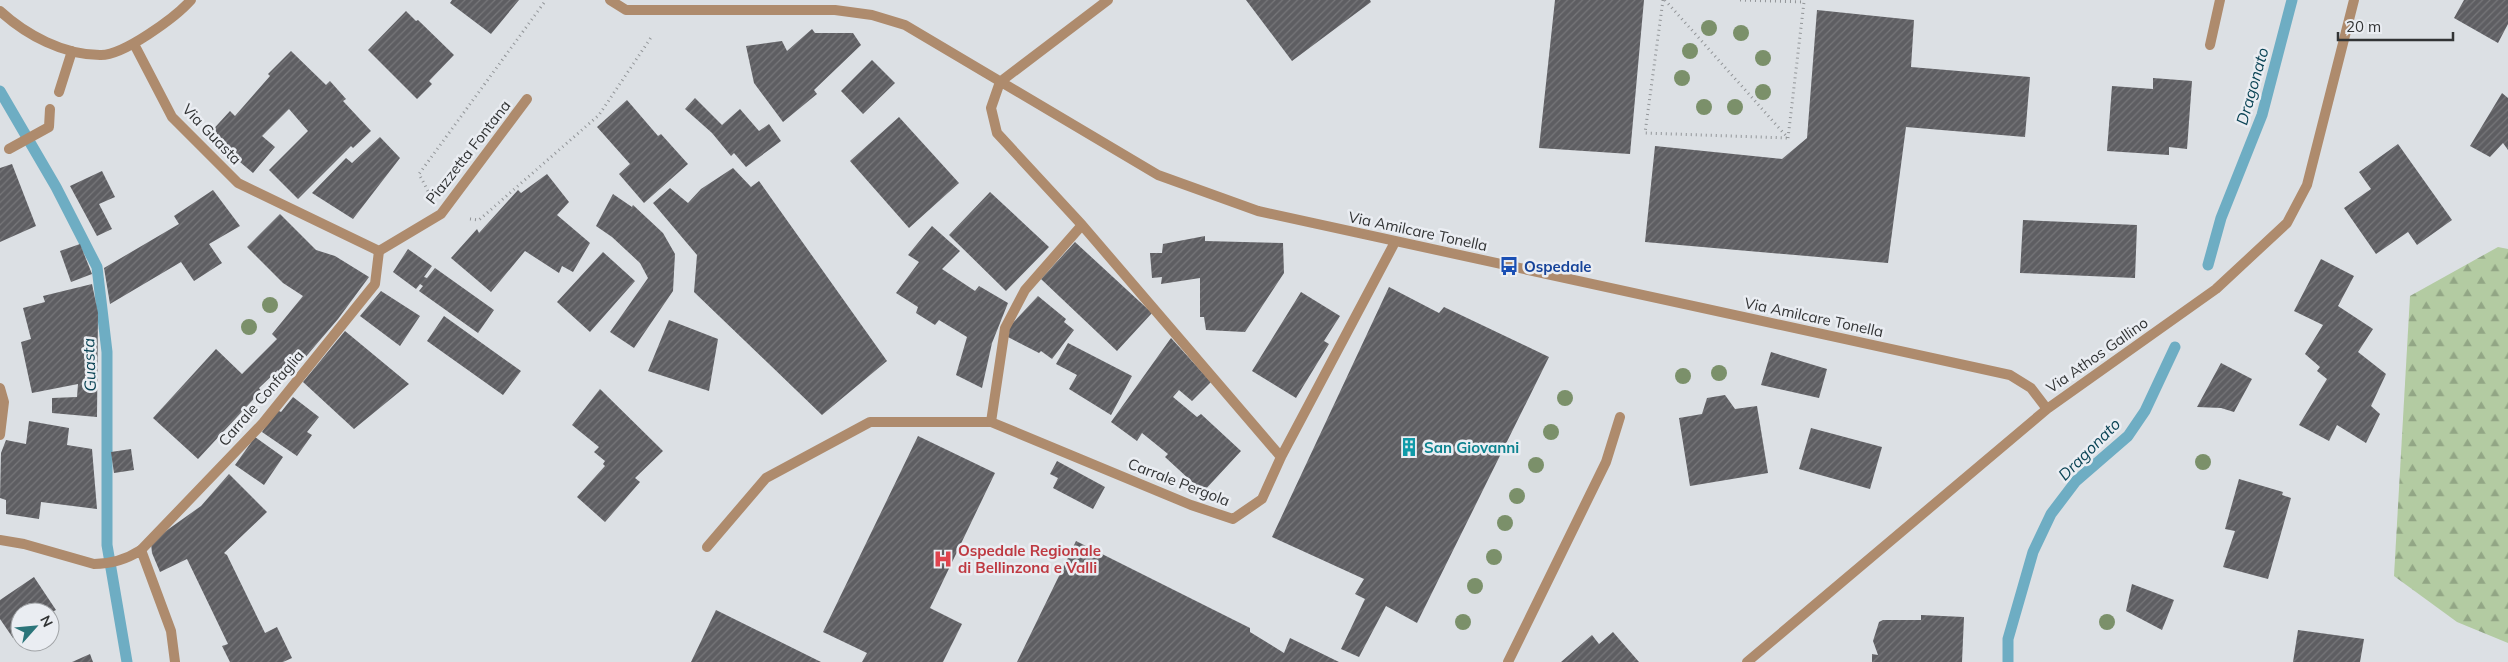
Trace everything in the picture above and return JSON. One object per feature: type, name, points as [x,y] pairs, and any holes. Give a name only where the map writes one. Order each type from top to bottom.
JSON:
[{"type":"street","points":[[0,11],[17,26],[72,51],[102,56],[134,44],[191,0]]},
{"type":"street","name":"Via Amilcare Tonella","points":[[610,0],[626,10],[835,10],[872,15],[905,26],[1158,175],[1258,211],[2010,375],[2031,388],[2047,409]]},
{"type":"street","points":[[1108,0],[1000,82],[991,108],[997,133],[1082,226],[1281,457],[1395,242]]},
{"type":"street","points":[[2210,45],[2220,0]]},
{"type":"street","name":"Via Athos Gallino","points":[[1747,662],[2047,409],[2216,289],[2286,223],[2306,185],[2354,0]]},
{"type":"street","name":"Via Guasta","points":[[134,44],[172,117],[238,182],[379,251]]},
{"type":"street","points":[[59,92],[72,51]]},
{"type":"street","name":"Piazzetta Fontana","points":[[379,251],[441,214],[527,99]]},
{"type":"street","points":[[9,149],[49,127],[50,109]]},
{"type":"street","points":[[707,547],[766,478],[870,422],[991,422],[1005,328],[1025,290],[1082,226]]},
{"type":"street","name":"Carrale Confaglia","points":[[0,540],[24,544],[82,562],[105,564],[131,556],[141,550],[263,423],[375,284],[379,251]]},
{"type":"street","points":[[0,388],[4,402],[4,416],[0,435]]},
{"type":"street","points":[[1508,662],[1606,462],[1620,417]]},
{"type":"street","name":"Carrale Pergola","points":[[991,422],[1191,505],[1233,519],[1262,499],[1281,457]]},
{"type":"street","points":[[141,550],[167,617],[176,662]]},
{"type":"path","points":[[546,0],[418,174],[441,214],[479,220],[599,115],[668,10]]},
{"type":"path","points":[[1664,0],[1645,133],[1788,138]]},
{"type":"path","points":[[1664,0],[1788,138]]},
{"type":"path","points":[[1740,0],[1804,2],[1788,138]]},
{"type":"green space","points":[[2498,247],[2508,249],[2508,643],[2457,622],[2394,576],[2410,296]]},
{"type":"building","points":[[452,0],[519,0],[491,34],[450,3]]},
{"type":"building","points":[[1246,0],[1370,0],[1371,2],[1292,61]]},
{"type":"building","points":[[1555,0],[1644,0],[1630,154],[1539,148]]},
{"type":"building","points":[[2464,0],[2508,0],[2508,24],[2498,43],[2454,18]]},
{"type":"building","points":[[1817,10],[1914,20],[1911,67],[2030,77],[2025,137],[1906,127],[1888,263],[1645,242],[1655,146],[1782,159],[1807,138]]},
{"type":"building","points":[[406,11],[454,55],[429,81],[432,84],[417,99],[368,50]]},
{"type":"building","points":[[812,29],[815,33],[853,33],[861,45],[814,90],[817,94],[783,122],[754,83],[746,46],[782,41],[787,51]]},
{"type":"building","points":[[291,51],[326,85],[330,81],[346,99],[343,101],[371,131],[353,148],[351,146],[298,199],[269,170],[308,131],[289,109],[262,136],[275,147],[253,173],[208,135],[230,111],[235,116],[270,76],[268,74]]},
{"type":"building","points":[[872,60],[895,83],[863,114],[841,91]]},
{"type":"building","points":[[2153,78],[2192,81],[2187,149],[2169,147],[2169,155],[2107,151],[2112,86],[2153,89]]},
{"type":"building","points":[[2502,93],[2508,98],[2508,150],[2503,143],[2490,157],[2470,146]]},
{"type":"building","points":[[695,98],[722,125],[740,109],[759,131],[769,124],[781,141],[746,167],[734,153],[731,156],[712,133],[685,109]]},
{"type":"building","points":[[627,100],[658,136],[661,134],[688,164],[644,203],[619,174],[630,164],[597,127]]},
{"type":"building","points":[[899,117],[959,183],[909,228],[850,161]]},
{"type":"building","points":[[380,137],[400,158],[353,219],[312,193],[346,158],[352,163]]},
{"type":"building","points":[[2398,144],[2452,220],[2417,245],[2408,232],[2376,254],[2344,208],[2371,189],[2359,172]]},
{"type":"building","points":[[12,164],[36,226],[0,242],[0,168]]},
{"type":"building","points":[[733,168],[751,187],[759,181],[887,361],[822,415],[694,292],[697,255],[653,203],[670,188],[688,203],[701,189]]},
{"type":"building","points":[[102,171],[115,197],[99,204],[112,229],[97,236],[70,186]]},
{"type":"building","points":[[547,174],[569,202],[557,215],[590,243],[573,272],[562,266],[559,273],[525,251],[491,292],[451,258],[477,229],[479,233],[518,190],[521,193]]},
{"type":"building","points":[[213,190],[240,226],[209,244],[222,263],[194,281],[181,262],[110,304],[104,268],[179,224],[174,216]]},
{"type":"building","points":[[990,192],[1049,247],[1006,291],[949,235]]},
{"type":"building","points":[[613,194],[632,207],[633,205],[663,233],[675,254],[673,291],[634,348],[610,332],[648,278],[640,263],[612,237],[596,226]]},
{"type":"building","points":[[280,214],[316,250],[335,256],[369,277],[338,319],[286,380],[278,370],[259,388],[261,391],[198,459],[153,418],[216,349],[242,374],[277,339],[272,334],[303,296],[283,283],[247,247]]},
{"type":"building","points":[[2023,220],[2137,225],[2135,278],[2020,273]]},
{"type":"building","points":[[932,226],[960,251],[942,269],[975,291],[979,286],[1008,303],[992,343],[982,388],[956,375],[967,337],[939,320],[935,325],[916,313],[918,307],[896,293],[919,262],[908,255]]},
{"type":"building","points":[[1205,236],[1205,241],[1283,243],[1284,273],[1245,332],[1206,330],[1204,317],[1200,317],[1200,278],[1161,284],[1162,277],[1152,278],[1150,253],[1162,253],[1163,244]]},
{"type":"building","points":[[1075,242],[1152,313],[1117,351],[1041,279]]},
{"type":"building","points":[[80,244],[92,274],[71,282],[60,251]]},
{"type":"building","points":[[408,249],[432,266],[424,277],[427,278],[435,268],[494,310],[478,333],[419,291],[423,286],[420,284],[416,289],[393,272]]},
{"type":"building","points":[[603,252],[635,281],[590,332],[557,302]]},
{"type":"building","points":[[2321,259],[2354,276],[2338,306],[2373,329],[2358,352],[2386,374],[2371,406],[2380,414],[2366,443],[2337,425],[2329,441],[2299,425],[2327,379],[2317,371],[2320,367],[2305,354],[2323,325],[2294,311]]},
{"type":"building","points":[[92,284],[98,313],[97,417],[52,413],[52,398],[77,397],[78,384],[32,393],[21,342],[31,339],[23,308],[45,302],[43,296]]},
{"type":"building","name":"San Giovanni","points":[[1389,287],[1439,313],[1444,307],[1549,357],[1417,623],[1386,606],[1359,657],[1341,649],[1365,599],[1355,594],[1364,579],[1272,537]]},
{"type":"building","points":[[381,291],[420,316],[400,346],[360,316]]},
{"type":"building","points":[[1301,292],[1340,316],[1324,341],[1329,344],[1296,398],[1252,371]]},
{"type":"building","points":[[1038,296],[1066,319],[1064,322],[1074,330],[1052,359],[1041,351],[1039,353],[1006,336],[1009,327]]},
{"type":"building","points":[[444,316],[521,371],[503,395],[427,341]]},
{"type":"building","points":[[669,320],[718,339],[709,391],[648,371]]},
{"type":"building","points":[[345,331],[409,384],[354,429],[303,382]]},
{"type":"building","points":[[1171,338],[1211,382],[1192,401],[1179,390],[1173,397],[1197,417],[1201,414],[1241,451],[1203,492],[1165,457],[1168,454],[1142,433],[1137,441],[1111,422]]},
{"type":"building","points":[[1068,343],[1132,376],[1111,415],[1069,389],[1077,375],[1056,364]]},
{"type":"building","points":[[1771,352],[1827,369],[1819,398],[1761,385]]},
{"type":"building","points":[[2221,363],[2252,379],[2234,412],[2221,408],[2197,407]]},
{"type":"building","points":[[600,389],[663,451],[635,478],[640,482],[605,522],[577,497],[605,466],[603,464],[605,461],[594,452],[599,447],[572,425]]},
{"type":"building","points":[[1725,395],[1735,409],[1757,406],[1768,473],[1690,486],[1679,418],[1702,414],[1707,398]]},
{"type":"building","points":[[293,397],[319,417],[307,432],[312,435],[297,456],[262,432],[277,410],[281,412]]},
{"type":"building","points":[[29,421],[69,428],[67,445],[92,449],[97,509],[41,502],[39,519],[6,514],[6,500],[0,498],[1,453],[6,440],[26,444]]},
{"type":"building","points":[[1811,428],[1882,447],[1870,489],[1799,469]]},
{"type":"building","points":[[918,436],[995,473],[930,608],[962,624],[943,662],[862,662],[867,653],[823,632]]},
{"type":"building","points":[[255,437],[283,457],[264,485],[235,465]]},
{"type":"building","points":[[131,449],[134,470],[114,473],[111,452]]},
{"type":"building","points":[[1057,461],[1105,487],[1093,509],[1053,488],[1058,478],[1050,474]]},
{"type":"building","points":[[229,474],[267,512],[224,553],[227,555],[265,633],[277,627],[292,658],[283,662],[230,662],[222,646],[228,644],[187,559],[160,572],[152,553],[151,543],[201,506]]},
{"type":"building","points":[[2239,479],[2283,492],[2282,495],[2291,498],[2268,579],[2223,567],[2235,531],[2225,529]]},
{"type":"building","points":[[1076,541],[1250,628],[1250,632],[1284,653],[1290,638],[1339,662],[1017,662]]},
{"type":"building","points":[[34,577],[51,602],[10,602],[10,634],[0,619],[0,600]]},
{"type":"building","points":[[2132,584],[2174,600],[2162,630],[2126,611]]},
{"type":"building","points":[[716,610],[821,662],[691,662]]},
{"type":"building","points":[[1921,615],[1964,617],[1962,662],[1872,662],[1872,654],[1878,655],[1873,641],[1879,622],[1883,620],[1921,620]]},
{"type":"building","points":[[2298,630],[2364,639],[2360,662],[2293,662]]},
{"type":"building","points":[[1613,632],[1639,662],[1561,662],[1592,635],[1599,644]]},
{"type":"building","points":[[90,654],[93,662],[72,662]]},
{"type":"waterway","name":"Dragonato","points":[[2208,265],[2221,218],[2262,115],[2292,0]]},
{"type":"waterway","name":"Guasta","points":[[0,91],[56,187],[97,267],[107,352],[107,545],[127,662]]},
{"type":"waterway","name":"Dragonato","points":[[2008,662],[2008,639],[2033,552],[2051,514],[2076,481],[2128,436],[2145,411],[2175,347]]},
{"type":"place","name":"Ospedale","points":[[1509,266]]},
{"type":"place","name":"San Giovanni","points":[[1409,447]]},
{"type":"place","name":"Ospedale Regionale di Bellinzona e Valli","points":[[943,559]]}]
